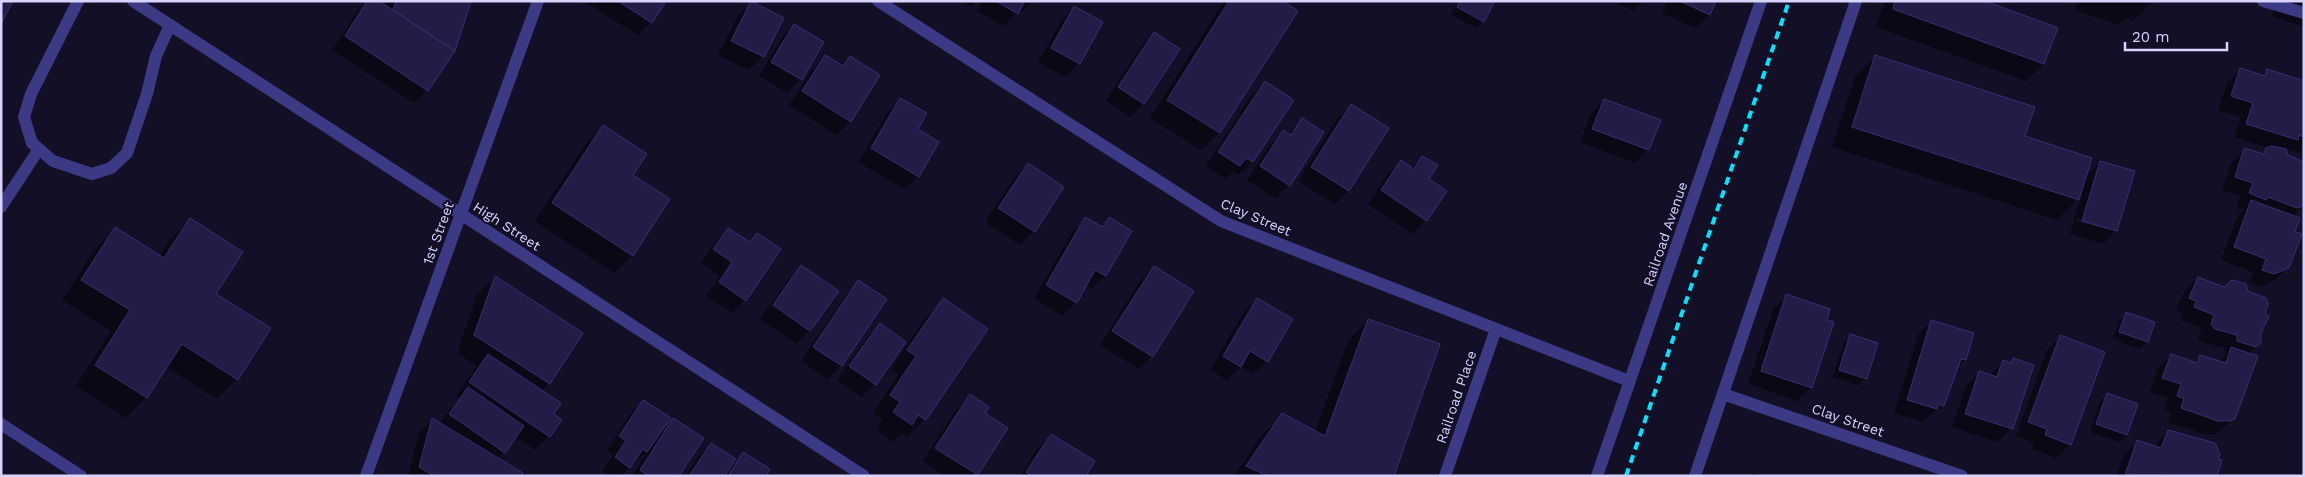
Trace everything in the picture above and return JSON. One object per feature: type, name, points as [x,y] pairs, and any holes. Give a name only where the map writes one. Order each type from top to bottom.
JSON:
[{"type":"street","points":[[78,1],[31,94],[24,117],[32,143],[53,161],[92,174],[111,168],[127,153],[147,94],[156,56],[170,25]]},
{"type":"street","name":"High Street","points":[[134,1],[864,476]]},
{"type":"street","name":"1st Street","points":[[366,476],[538,1]]},
{"type":"street","name":"Clay Street","points":[[878,1],[1221,221],[1630,381]]},
{"type":"street","name":"Railroad Avenue","points":[[1597,476],[1761,1]]},
{"type":"street","points":[[1695,476],[1856,1]]},
{"type":"street","points":[[2263,1],[2304,13]]},
{"type":"street","points":[[1,207],[39,149]]},
{"type":"street","name":"Railroad Place","points":[[1445,476],[1496,329]]},
{"type":"street","name":"Clay Street","points":[[1723,394],[1962,476]]},
{"type":"street","points":[[1,424],[81,476]]},
{"type":"building","points":[[1,1],[13,1],[1,24]]},
{"type":"building","points":[[367,1],[379,1],[455,51],[428,91],[345,36]]},
{"type":"building","points":[[396,1],[471,1],[455,51],[393,10]]},
{"type":"building","points":[[618,1],[663,1],[665,3],[652,23]]},
{"type":"building","points":[[751,1],[784,18],[764,57],[731,41]]},
{"type":"building","points":[[996,1],[1025,1],[1018,14]]},
{"type":"building","points":[[1229,1],[1283,1],[1298,11],[1220,133],[1167,100]]},
{"type":"building","points":[[1460,1],[1495,1],[1484,22],[1457,7]]},
{"type":"building","points":[[1680,1],[1716,1],[1710,15]]},
{"type":"building","points":[[1895,1],[1985,1],[2058,28],[2044,64],[1893,9]]},
{"type":"building","points":[[1074,6],[1103,22],[1080,64],[1051,48]]},
{"type":"building","points":[[794,24],[824,42],[802,80],[771,62]]},
{"type":"building","points":[[1154,32],[1180,49],[1144,104],[1118,87]]},
{"type":"building","points":[[825,55],[843,66],[850,56],[880,75],[851,122],[802,91]]},
{"type":"building","points":[[1875,55],[2035,107],[2025,136],[2092,158],[2079,200],[1852,127]]},
{"type":"building","points":[[2240,68],[2265,76],[2267,69],[2304,81],[2304,137],[2299,135],[2298,140],[2246,124],[2253,103],[2231,96]]},
{"type":"building","points":[[1265,81],[1294,100],[1253,162],[1246,158],[1240,166],[1218,152]]},
{"type":"building","points":[[900,98],[927,113],[918,129],[939,142],[919,177],[871,148]]},
{"type":"building","points":[[1604,99],[1661,120],[1649,150],[1592,129]]},
{"type":"building","points":[[1351,104],[1389,128],[1349,191],[1311,167]]},
{"type":"building","points":[[1302,118],[1324,132],[1290,186],[1260,166],[1283,130],[1291,135]]},
{"type":"building","points":[[603,125],[647,154],[633,175],[670,199],[633,256],[552,203]]},
{"type":"building","points":[[2272,146],[2286,149],[2288,155],[2304,162],[2304,206],[2297,208],[2268,197],[2266,200],[2249,193],[2253,183],[2235,177],[2244,148],[2264,154],[2266,148]]},
{"type":"building","points":[[1422,156],[1438,165],[1429,179],[1447,191],[1427,221],[1381,190],[1401,160],[1414,169]]},
{"type":"building","points":[[2100,161],[2135,171],[2117,231],[2082,221]]},
{"type":"building","points":[[1028,163],[1064,187],[1035,232],[998,208]]},
{"type":"building","points":[[2251,200],[2300,218],[2295,232],[2302,234],[2289,268],[2274,274],[2262,270],[2266,259],[2234,247]]},
{"type":"building","points":[[1085,217],[1103,227],[1109,217],[1132,231],[1106,276],[1095,270],[1077,303],[1046,285]]},
{"type":"building","points":[[190,218],[243,252],[216,294],[271,328],[238,380],[182,344],[147,398],[95,365],[130,310],[81,280],[115,227],[164,258]]},
{"type":"building","points":[[728,228],[750,242],[757,233],[781,249],[746,301],[719,282],[732,262],[713,249]]},
{"type":"building","points":[[801,265],[839,291],[810,331],[773,305]]},
{"type":"building","points":[[1154,266],[1194,291],[1153,357],[1112,331]]},
{"type":"building","points":[[495,276],[583,333],[550,384],[474,335]]},
{"type":"building","points":[[2198,277],[2224,287],[2232,280],[2246,284],[2248,291],[2266,298],[2268,304],[2265,314],[2269,316],[2261,333],[2261,343],[2256,347],[2237,341],[2237,335],[2215,329],[2211,324],[2214,315],[2194,307],[2196,301],[2189,298]]},
{"type":"building","points":[[858,280],[887,299],[842,366],[813,347]]},
{"type":"building","points":[[1786,294],[1830,309],[1827,320],[1834,322],[1812,388],[1761,371]]},
{"type":"building","points":[[943,298],[988,329],[926,420],[918,415],[912,425],[893,412],[900,402],[890,395],[916,356],[907,350]]},
{"type":"building","points":[[1257,298],[1293,319],[1268,362],[1250,351],[1241,367],[1223,356]]},
{"type":"building","points":[[2126,312],[2155,322],[2148,342],[2119,332]]},
{"type":"building","points":[[1368,319],[1440,344],[1394,476],[1268,476],[1246,466],[1282,413],[1325,436]]},
{"type":"building","points":[[1931,320],[1974,333],[1966,360],[1961,359],[1944,406],[1939,404],[1937,409],[1907,400]]},
{"type":"building","points":[[880,323],[906,342],[876,385],[849,366]]},
{"type":"building","points":[[1850,334],[1878,343],[1867,379],[1839,370]]},
{"type":"building","points":[[2060,335],[2105,352],[2071,445],[2045,435],[2047,429],[2028,422]]},
{"type":"building","points":[[2231,347],[2258,356],[2235,419],[2218,421],[2181,408],[2184,398],[2177,396],[2181,384],[2162,378],[2171,354],[2197,363],[2200,355],[2226,363]]},
{"type":"building","points":[[488,354],[561,403],[554,414],[562,420],[550,437],[469,382]]},
{"type":"building","points":[[2013,358],[2034,365],[2013,429],[1965,414],[1979,371],[1997,377],[2003,360],[2011,363]]},
{"type":"building","points":[[468,387],[524,426],[505,453],[449,414]]},
{"type":"building","points":[[2107,393],[2138,404],[2127,435],[2096,424]]},
{"type":"building","points":[[970,394],[989,407],[985,413],[1008,428],[978,475],[935,448]]},
{"type":"building","points":[[643,400],[671,418],[647,452],[643,449],[630,468],[615,457],[626,441],[619,436]]},
{"type":"building","points":[[432,418],[523,473],[522,476],[434,476],[419,467]]},
{"type":"building","points":[[673,418],[704,438],[679,476],[649,476],[640,470]]},
{"type":"building","points":[[2168,430],[2215,443],[2220,454],[2218,459],[2222,460],[2217,476],[2125,475],[2137,440],[2161,448]]},
{"type":"building","points":[[1051,434],[1095,461],[1086,476],[1032,476],[1026,472]]},
{"type":"building","points":[[711,443],[736,459],[725,476],[689,476]]},
{"type":"building","points":[[743,452],[770,469],[766,476],[728,476]]},
{"type":"railway","points":[[1626,476],[1789,1]]}]
